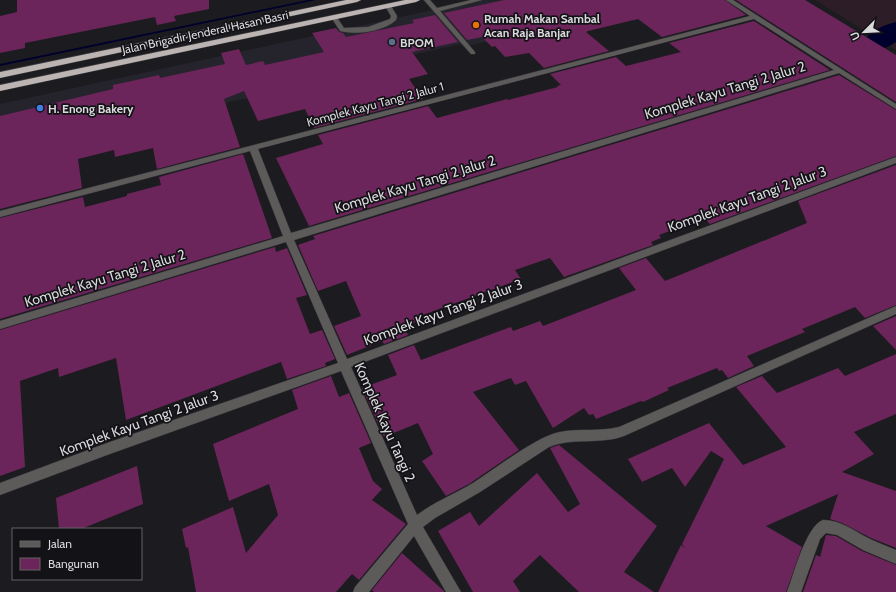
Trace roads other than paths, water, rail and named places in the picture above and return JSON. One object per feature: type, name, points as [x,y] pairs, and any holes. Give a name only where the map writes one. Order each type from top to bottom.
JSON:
[{"type":"highway","name":"Jalan Brigadir Jenderal Hasan Basri","points":[[0,75],[353,0]]},
{"type":"highway","name":"Jalan Brigadir Jenderal Hasan Basri","points":[[0,88],[416,0]]},
{"type":"highway","points":[[256,21],[262,33]]},
{"type":"highway","points":[[230,27],[235,38]]},
{"type":"street","points":[[427,0],[473,52]]},
{"type":"street","points":[[436,10],[479,0]]},
{"type":"street","points":[[729,0],[896,107]]},
{"type":"street","points":[[334,17],[342,30],[351,32],[361,30],[388,24],[394,20],[394,16],[388,6]]},
{"type":"street","name":"Komplek Kayu Tangi 2 Jalur 1","points":[[0,214],[755,17]]},
{"type":"street","name":"Komplek Kayu Tangi 2 Jalur 2","points":[[0,325],[839,71]]},
{"type":"street","name":"Komplek Kayu Tangi 2","points":[[252,148],[288,238],[415,525],[454,592]]},
{"type":"street","name":"Komplek Kayu Tangi 2 Jalur 3","points":[[0,490],[107,449],[344,365],[896,160]]},
{"type":"street","points":[[360,592],[415,525],[430,513],[476,488],[546,443],[560,437],[609,435],[620,432],[896,310]]},
{"type":"street","points":[[794,592],[815,535],[823,526],[828,526],[842,531],[863,543],[896,557]]},
{"type":"waterway","points":[[0,65],[314,0]]},
{"type":"waterway","points":[[878,41],[896,30]]},
{"type":"place","name":"Rumah Makan Sambal Acan Raja Banjar","points":[[476,25]]},
{"type":"place","name":"BPOM","points":[[392,42]]},
{"type":"place","name":"H. Enong Bakery","points":[[40,108]]}]
